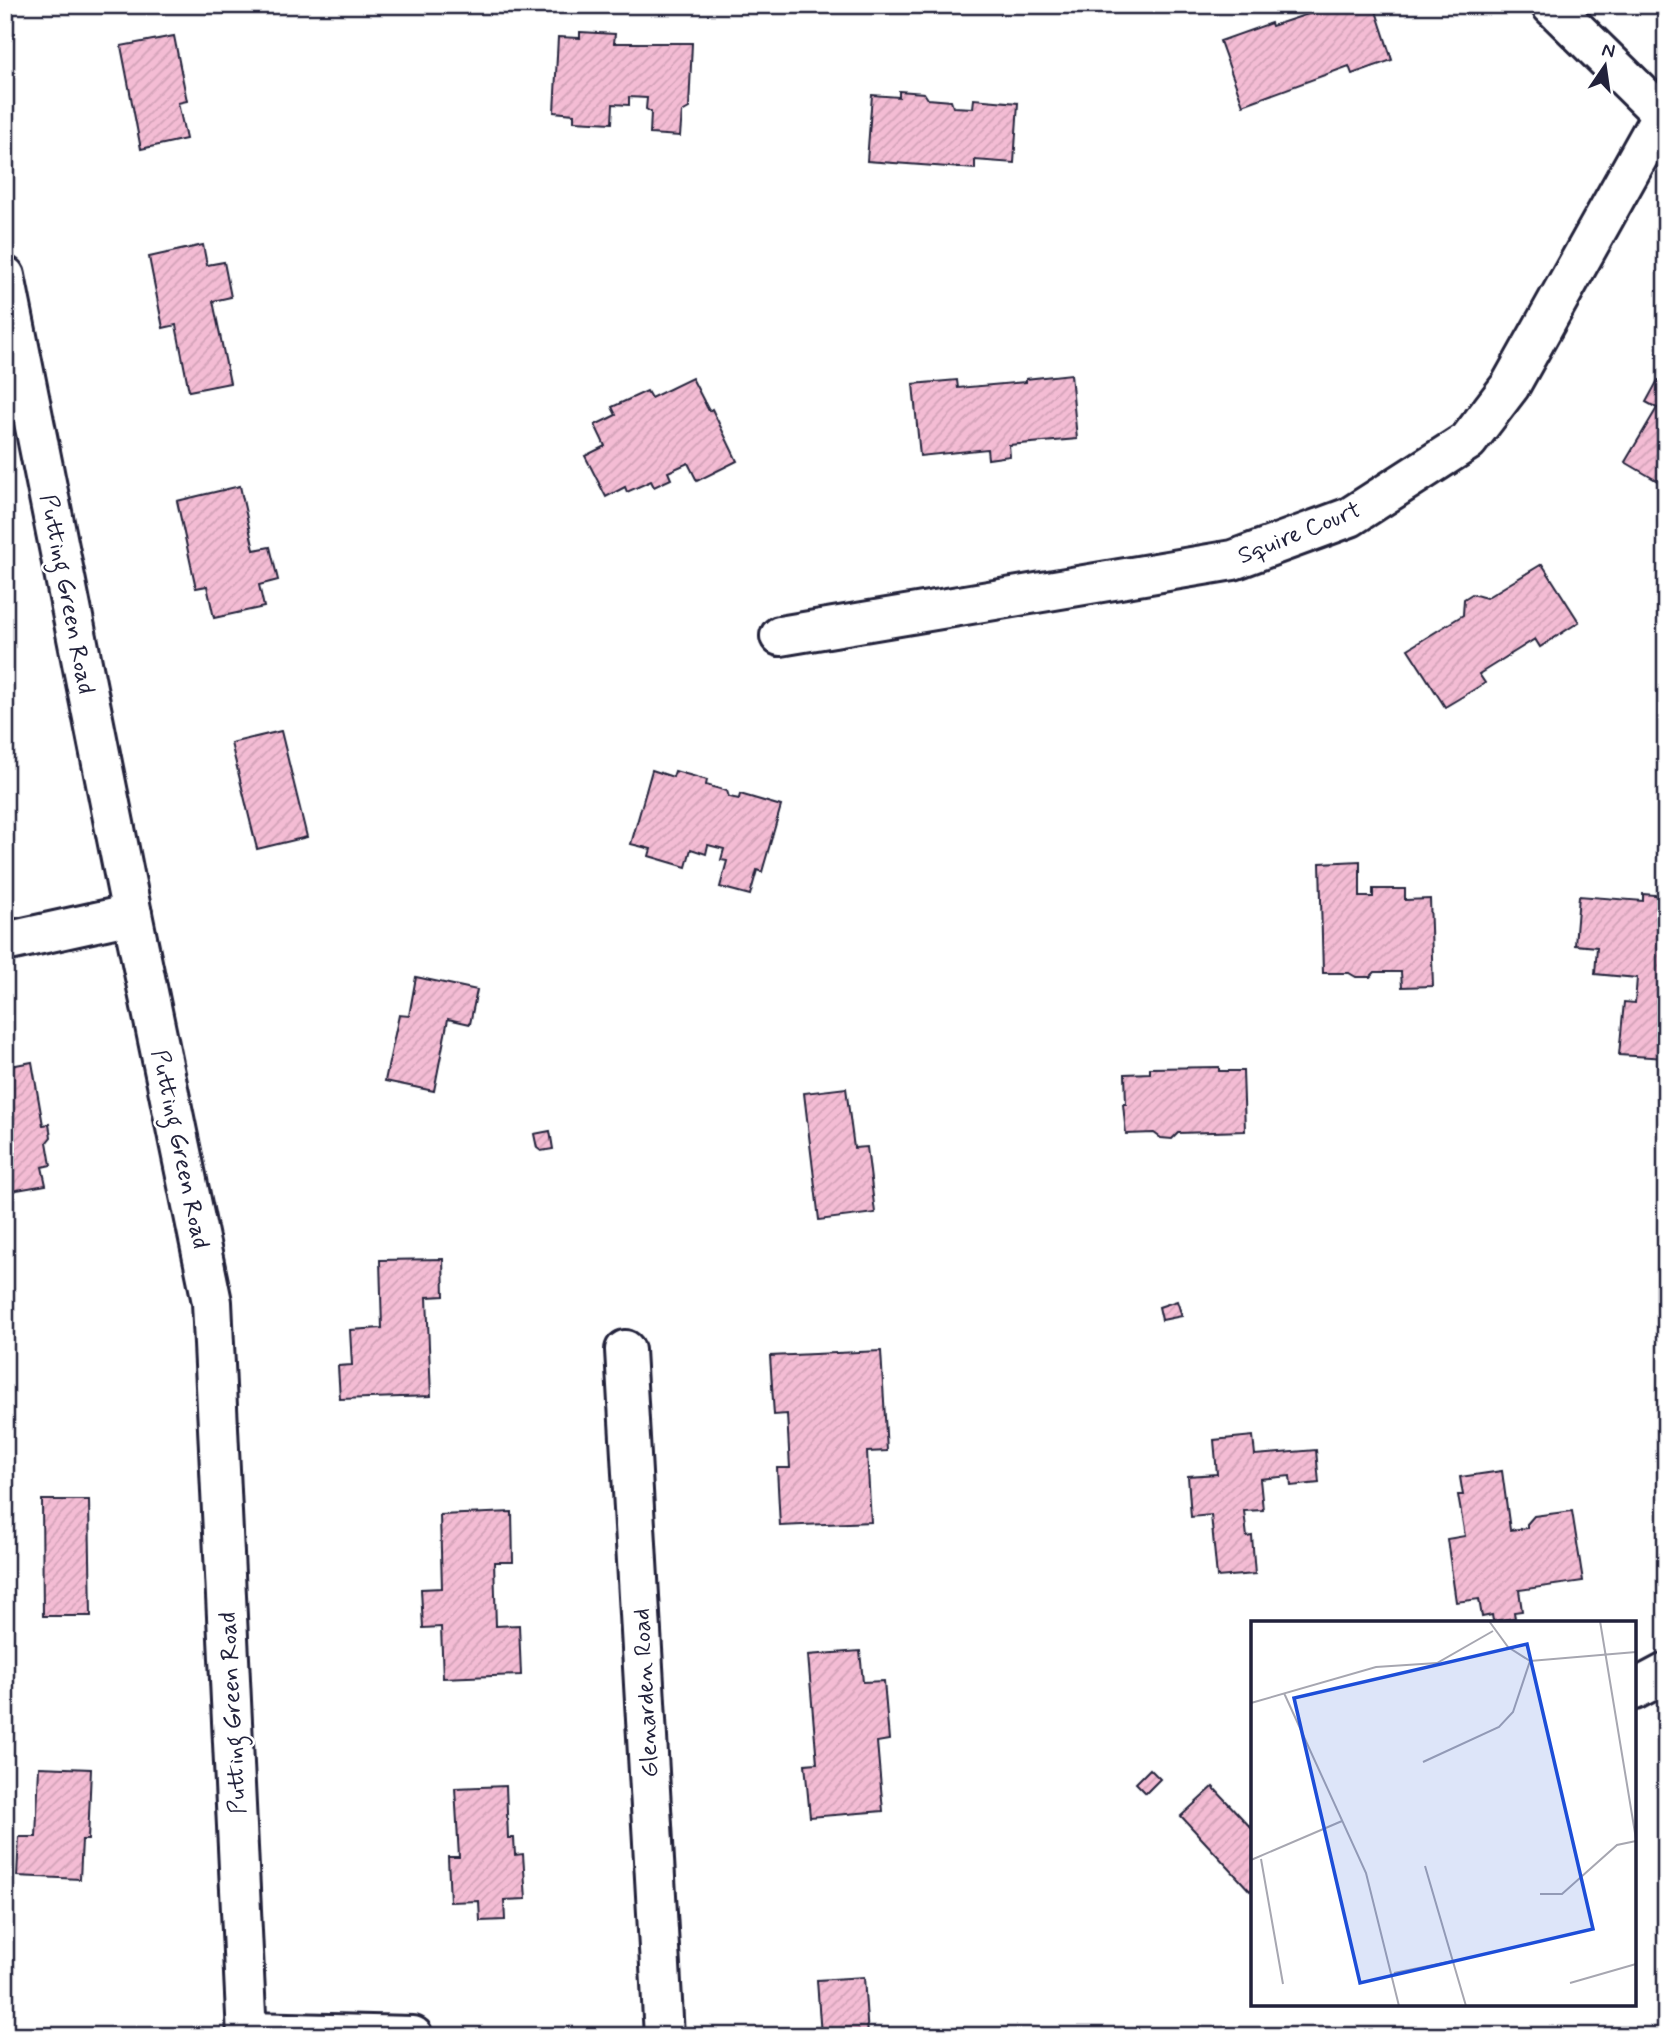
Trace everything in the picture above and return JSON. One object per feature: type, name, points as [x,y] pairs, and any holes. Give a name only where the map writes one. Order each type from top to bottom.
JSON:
[{"type":"street","points":[[1551,5],[1664,114]]},
{"type":"street","name":"Squire Court","points":[[780,636],[1233,560],[1350,517],[1468,441],[1510,386],[1664,114]]},
{"type":"street","name":"Putting Green Road","points":[[5,276],[212,1302],[247,2034]]},
{"type":"street","points":[[5,942],[132,914]]},
{"type":"street","name":"Glenarden Road","points":[[625,1350],[664,2036]]},
{"type":"street","points":[[1636,1689],[1666,1673]]},
{"type":"street","points":[[247,2034],[412,2036]]},
{"type":"building","points":[[1325,5],[1374,5],[1392,60],[1352,74],[1349,66],[1243,105],[1220,41],[1326,8]]},
{"type":"building","points":[[580,32],[615,34],[614,43],[692,43],[689,108],[682,112],[680,136],[650,134],[651,112],[646,109],[647,98],[629,97],[629,105],[613,104],[612,123],[574,121],[574,114],[554,112],[558,37],[580,38]]},
{"type":"building","points":[[174,36],[187,101],[178,103],[186,139],[141,149],[121,46]]},
{"type":"building","points":[[899,91],[924,93],[928,99],[951,101],[953,107],[973,108],[974,99],[1018,103],[1014,163],[975,160],[975,169],[867,161],[872,95],[899,97]]},
{"type":"building","points":[[203,245],[207,265],[224,262],[231,297],[213,301],[230,383],[189,391],[176,325],[163,328],[149,257]]},
{"type":"building","points":[[1071,374],[1077,439],[1009,445],[1010,456],[988,459],[987,449],[920,456],[913,384],[957,380],[958,388],[1026,382],[1026,379]]},
{"type":"building","points":[[692,378],[709,411],[712,409],[737,461],[697,481],[688,463],[668,472],[671,479],[654,487],[651,481],[627,492],[625,487],[606,497],[585,456],[605,446],[595,425],[616,415],[612,407],[647,391],[651,398]]},
{"type":"building","points":[[1658,380],[1666,384],[1666,486],[1625,462],[1657,408],[1646,402]]},
{"type":"building","points":[[240,486],[254,550],[270,547],[278,580],[259,585],[264,607],[214,618],[207,586],[196,588],[177,501]]},
{"type":"building","points":[[1542,564],[1579,622],[1540,647],[1535,639],[1479,674],[1485,683],[1445,707],[1408,649],[1463,615],[1464,599],[1472,594],[1486,598]]},
{"type":"building","points":[[281,731],[307,837],[257,849],[231,743]]},
{"type":"building","points":[[652,770],[673,777],[675,771],[707,780],[706,785],[727,791],[729,797],[739,799],[740,794],[781,806],[762,872],[757,870],[750,895],[720,887],[727,861],[721,860],[724,849],[708,845],[706,854],[691,849],[686,867],[649,856],[651,849],[631,844]]},
{"type":"building","points":[[1360,861],[1360,897],[1373,897],[1373,889],[1405,889],[1405,900],[1430,899],[1433,986],[1402,987],[1401,972],[1375,972],[1370,977],[1356,977],[1349,973],[1323,973],[1320,863]]},
{"type":"building","points":[[1643,894],[1666,896],[1666,1058],[1619,1055],[1624,1002],[1635,1003],[1637,978],[1595,974],[1597,947],[1575,945],[1579,896],[1643,901]]},
{"type":"building","points":[[416,977],[477,990],[470,1024],[448,1019],[434,1091],[385,1081],[399,1015],[409,1016]]},
{"type":"building","points":[[32,1062],[43,1125],[49,1124],[51,1137],[47,1142],[51,1165],[42,1167],[46,1185],[5,1192],[5,1067]]},
{"type":"building","points":[[1219,1067],[1219,1071],[1243,1071],[1245,1131],[1178,1133],[1172,1139],[1161,1138],[1154,1133],[1126,1134],[1123,1104],[1126,1104],[1125,1074],[1150,1073],[1150,1068]]},
{"type":"building","points":[[846,1088],[854,1148],[867,1147],[875,1213],[819,1220],[804,1093]]},
{"type":"building","points":[[550,1131],[553,1149],[541,1151],[537,1148],[534,1134]]},
{"type":"building","points":[[443,1259],[444,1296],[427,1297],[431,1396],[340,1399],[338,1366],[352,1365],[350,1330],[382,1328],[380,1260]]},
{"type":"building","points":[[1177,1301],[1182,1316],[1162,1320],[1159,1307]]},
{"type":"building","points":[[881,1351],[887,1451],[867,1452],[871,1522],[780,1526],[777,1468],[790,1468],[787,1414],[774,1415],[770,1356]]},
{"type":"building","points":[[1253,1436],[1255,1455],[1316,1450],[1319,1483],[1291,1486],[1290,1476],[1260,1479],[1263,1510],[1244,1511],[1247,1537],[1252,1536],[1255,1574],[1217,1577],[1211,1515],[1191,1517],[1188,1476],[1217,1474],[1214,1440]]},
{"type":"building","points":[[1502,1471],[1510,1530],[1527,1528],[1534,1516],[1572,1511],[1583,1581],[1519,1590],[1522,1611],[1514,1612],[1515,1618],[1493,1621],[1492,1615],[1482,1617],[1479,1599],[1456,1602],[1447,1539],[1465,1536],[1458,1495],[1463,1495],[1460,1477]]},
{"type":"building","points":[[42,1500],[89,1500],[91,1616],[43,1616]]},
{"type":"building","points":[[512,1512],[513,1562],[494,1562],[496,1626],[519,1625],[521,1675],[443,1678],[441,1627],[423,1628],[421,1589],[442,1588],[440,1515]]},
{"type":"building","points":[[860,1651],[863,1682],[884,1681],[889,1740],[877,1742],[883,1811],[810,1817],[805,1764],[817,1763],[808,1655]]},
{"type":"building","points":[[39,1767],[91,1769],[88,1840],[82,1840],[80,1879],[17,1876],[19,1837],[36,1837]]},
{"type":"building","points":[[1150,1769],[1160,1779],[1146,1793],[1136,1783]]},
{"type":"building","points":[[506,1786],[508,1838],[514,1838],[515,1855],[523,1854],[526,1899],[504,1900],[505,1920],[480,1921],[479,1901],[450,1902],[448,1857],[459,1857],[455,1788]]},
{"type":"building","points":[[1213,1787],[1251,1828],[1250,1891],[1181,1816]]},
{"type":"building","points":[[864,1977],[868,2036],[821,2036],[817,1980]]}]
